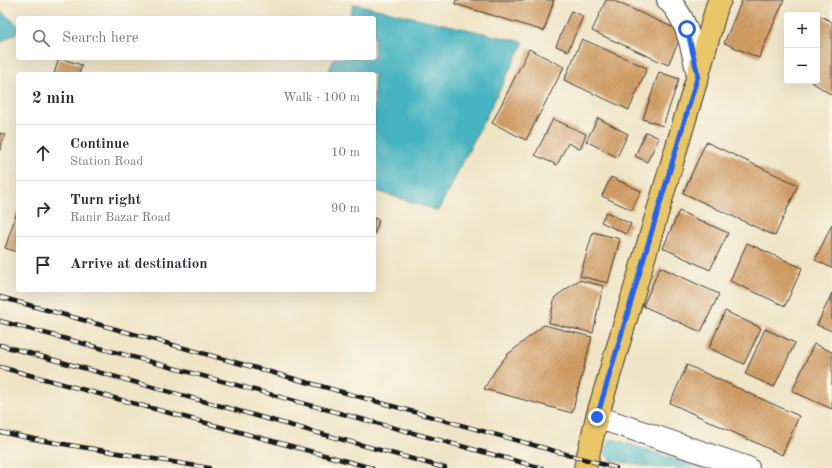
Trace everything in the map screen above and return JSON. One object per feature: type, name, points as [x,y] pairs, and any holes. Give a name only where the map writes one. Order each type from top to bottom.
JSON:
[{"type":"main road","points":[[585,468],[597,417],[720,0]]},
{"type":"street","points":[[668,0],[673,5],[687,29],[698,75]]},
{"type":"street","points":[[597,417],[748,468]]},
{"type":"water","points":[[354,4],[524,42],[438,211],[376,191],[376,72],[329,72],[333,60],[376,60],[376,16],[350,16]]},
{"type":"water","points":[[0,11],[16,23],[16,33],[0,43]]},
{"type":"water","points":[[609,440],[617,440],[700,468],[654,468],[611,460],[605,454]]},
{"type":"building","points":[[456,0],[554,0],[544,31],[455,4]]},
{"type":"building","points":[[606,0],[612,0],[683,32],[668,65],[592,31]]},
{"type":"building","points":[[742,0],[784,0],[759,58],[724,43]]},
{"type":"building","points":[[571,11],[583,16],[568,51],[556,46]]},
{"type":"building","points":[[821,16],[832,22],[832,95],[815,84],[820,84]]},
{"type":"building","points":[[582,39],[647,68],[629,110],[564,80]]},
{"type":"building","points":[[529,49],[564,67],[526,140],[492,123]]},
{"type":"building","points":[[58,60],[66,60],[82,65],[80,72],[55,72]]},
{"type":"building","points":[[659,72],[679,79],[663,126],[643,119]]},
{"type":"building","points":[[598,118],[628,134],[617,157],[586,141]]},
{"type":"building","points":[[553,119],[586,134],[580,149],[568,143],[557,165],[535,155]]},
{"type":"building","points":[[646,132],[659,138],[647,162],[635,156]]},
{"type":"building","points":[[0,133],[5,135],[0,150]]},
{"type":"building","points":[[706,142],[798,185],[775,236],[683,193]]},
{"type":"building","points":[[611,177],[641,191],[632,210],[602,196]]},
{"type":"building","points":[[679,211],[728,233],[710,270],[663,248]]},
{"type":"building","points":[[606,212],[631,224],[626,234],[601,222]]},
{"type":"building","points":[[16,215],[16,251],[5,248]]},
{"type":"building","points":[[376,219],[379,220],[376,230]]},
{"type":"building","points":[[832,224],[832,268],[815,260]]},
{"type":"building","points":[[593,232],[620,239],[608,283],[580,276]]},
{"type":"building","points":[[747,243],[802,268],[785,306],[730,281]]},
{"type":"building","points":[[660,267],[719,294],[701,332],[643,306]]},
{"type":"building","points":[[579,280],[603,286],[593,333],[549,323],[555,297]]},
{"type":"building","points":[[832,293],[832,331],[817,325]]},
{"type":"building","points":[[725,311],[761,328],[744,364],[709,348]]},
{"type":"building","points":[[544,325],[592,337],[572,413],[484,389],[494,372],[507,355]]},
{"type":"building","points":[[765,329],[795,343],[774,387],[745,374]]},
{"type":"building","points":[[814,344],[832,352],[832,409],[792,391]]},
{"type":"building","points":[[687,365],[799,416],[782,455],[670,403]]},
{"type":"railway","points":[[0,297],[616,468]]},
{"type":"railway","points":[[0,321],[542,468]]},
{"type":"railway","points":[[0,345],[445,468]]},
{"type":"railway","points":[[0,367],[372,468]]},
{"type":"railway","points":[[0,432],[39,440],[209,468]]},
{"type":"route","points":[[597,417],[698,75],[687,29]]}]
